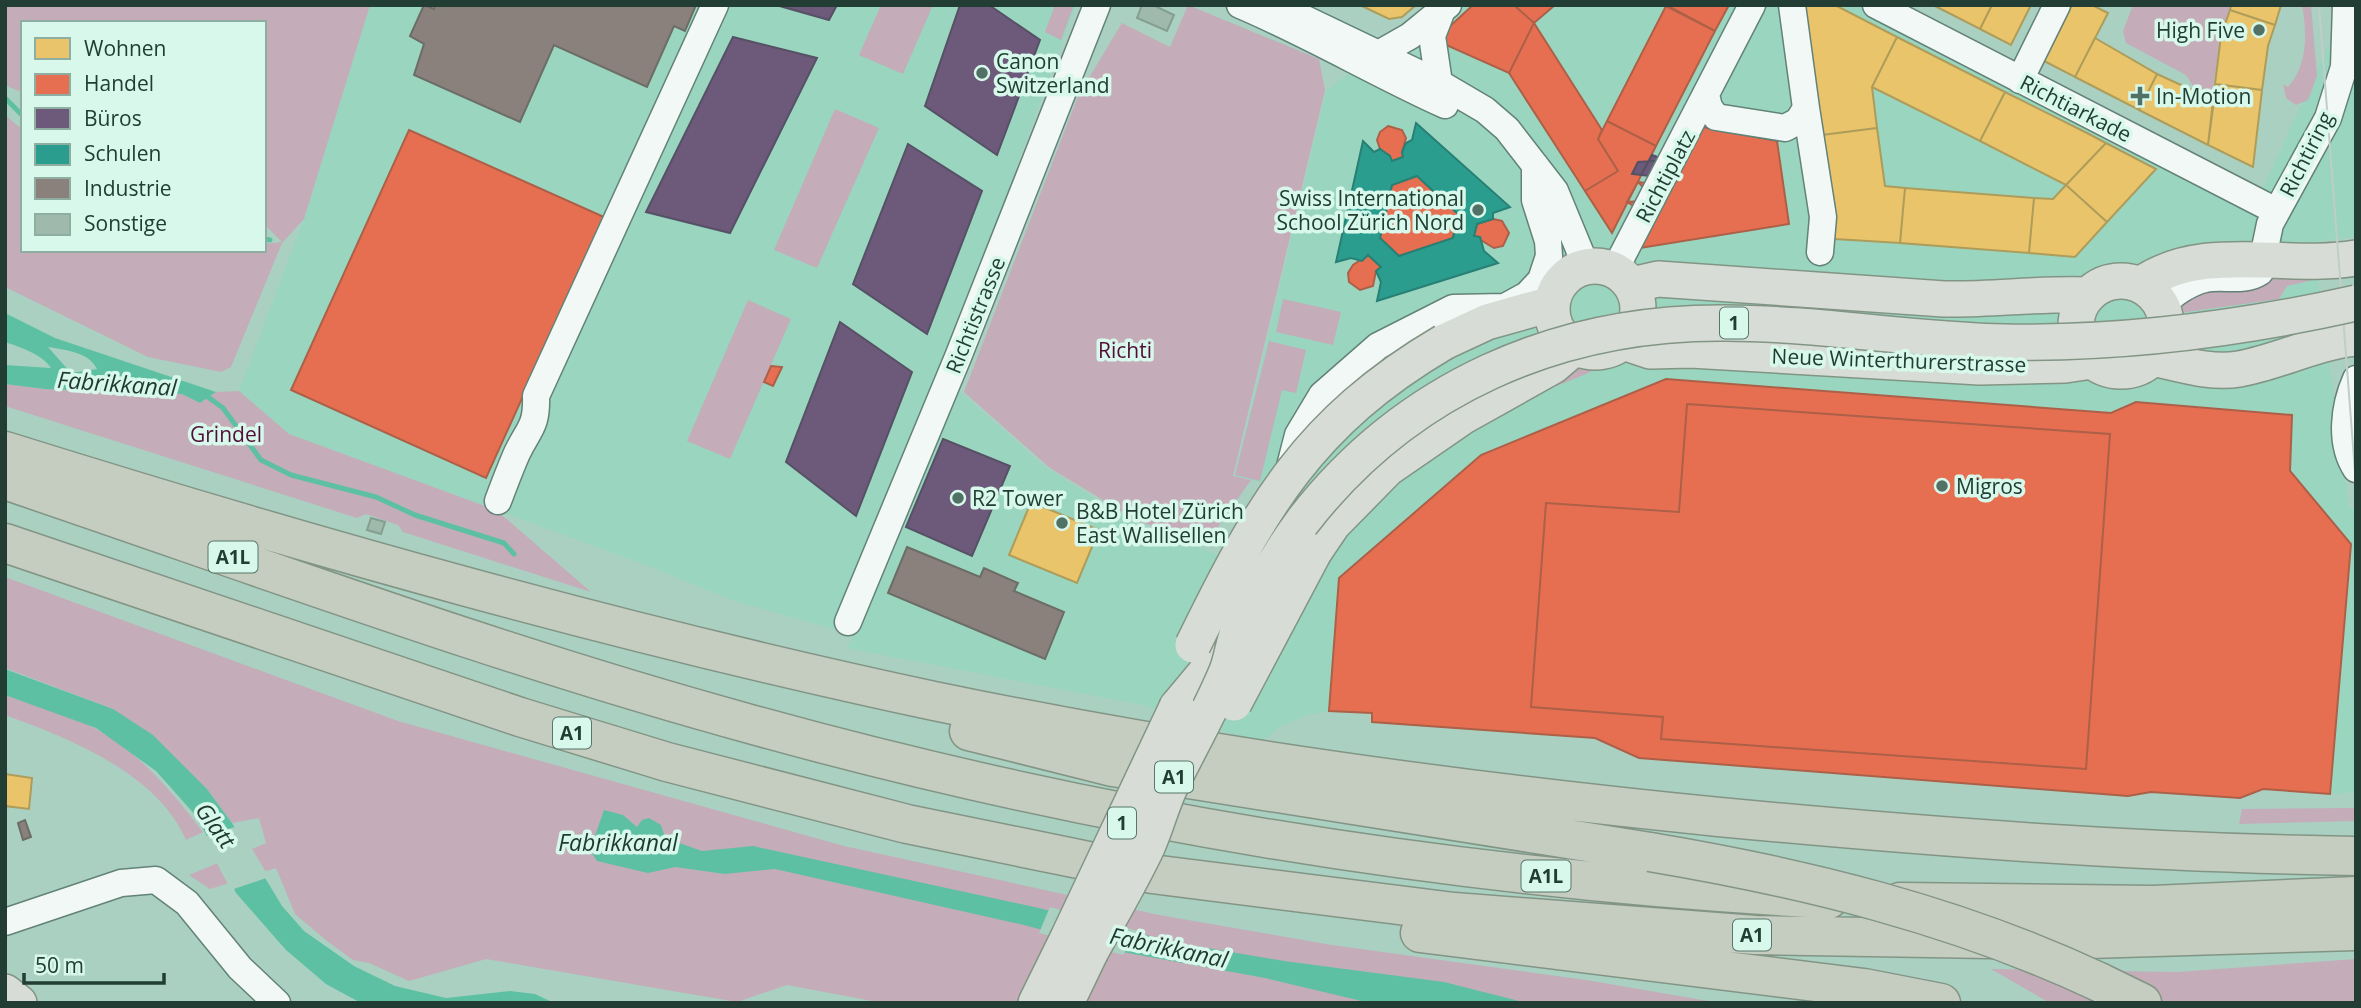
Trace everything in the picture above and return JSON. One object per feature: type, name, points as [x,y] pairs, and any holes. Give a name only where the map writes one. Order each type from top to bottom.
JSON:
[{"type":"highway","name":"A1","points":[[5,451],[338,553],[614,626],[789,668],[1077,728],[1395,779],[1766,821],[2120,848],[2356,856]]},
{"type":"highway","name":"A1L","points":[[5,480],[514,652],[749,724],[953,777],[1126,814],[1335,849],[1590,881],[1752,895],[2002,905],[2153,905],[2356,896]]},
{"type":"highway","name":"A1","points":[[5,543],[520,717],[667,762],[932,830],[1149,860],[1454,912],[1755,935],[2056,940],[2356,930]]},
{"type":"highway","name":"A1","points":[[789,668],[923,718],[1076,758],[1211,784],[1570,841]]},
{"type":"highway","name":"A1L","points":[[749,724],[862,738],[969,760],[1236,804],[1570,841]]},
{"type":"highway","points":[[2120,848],[2356,839]]},
{"type":"highway","points":[[1570,841],[1749,870],[1894,904],[1989,935],[2142,1003]]},
{"type":"highway","points":[[1149,860],[1253,907],[1491,943],[1864,988],[1941,1003]]},
{"type":"main road","points":[[2150,295],[2174,266],[2221,260],[2356,258]]},
{"type":"main road","points":[[1574,348],[1556,329],[1551,304],[1563,279],[1586,266],[1627,271],[1658,279],[1944,299],[2088,295]]},
{"type":"main road","points":[[1623,342],[1631,333],[1639,309],[1627,271]]},
{"type":"main road","points":[[2092,361],[2083,350],[2076,324],[2078,310],[2088,295],[2104,284],[2116,281],[2150,295],[2165,333],[2153,358],[2204,369],[2237,369],[2320,344],[2356,338]]},
{"type":"main road","name":"Neue Winterthurerstrasse","points":[[1149,860],[1167,793],[1237,650],[1275,563],[1304,522],[1368,451],[1414,414],[1454,390],[1525,355],[1571,340],[1644,326],[1727,323],[1964,341],[2106,341],[2176,335],[2356,303]]},
{"type":"main road","name":"Neue Winterthurerstrasse","points":[[1036,1003],[1177,707],[1193,645],[1247,538],[1284,481],[1345,412],[1399,370],[1436,332],[1486,322],[1551,304]]},
{"type":"main road","name":"Neue Winterthurerstrasse","points":[[1066,1003],[1149,860],[1296,581],[1333,524],[1388,468],[1433,436],[1553,366],[1574,348],[1603,352],[1623,342],[1650,351],[1756,354],[1980,367],[2065,365],[2092,361],[2116,371],[2130,370],[2153,358]]},
{"type":"main road","name":"Neue Winterthurerstrasse","points":[[1177,707],[1237,650]]},
{"type":"main road","points":[[5,992],[19,1003]]},
{"type":"street","points":[[498,501],[518,450],[527,440],[537,417],[536,396],[715,5]]},
{"type":"street","name":"Richtistrasse","points":[[848,622],[963,345],[1097,5]]},
{"type":"street","points":[[1240,5],[1368,59],[1439,83],[1485,110],[1507,129],[1566,210],[1586,266]]},
{"type":"street","points":[[1276,5],[1518,145]]},
{"type":"street","name":"Richtiplatz","points":[[1627,271],[1706,95],[1752,5]]},
{"type":"street","points":[[1792,5],[1823,217],[1820,252]]},
{"type":"street","name":"Richtiarkade","points":[[1876,5],[2276,211]]},
{"type":"street","points":[[2020,80],[2057,5]]},
{"type":"street","name":"Richtiring","points":[[2265,260],[2267,235],[2276,211],[2328,118],[2344,67],[2346,5]]},
{"type":"street","points":[[1368,59],[1410,36],[1445,8]]},
{"type":"street","points":[[1439,83],[1432,36],[1445,8]]},
{"type":"street","name":"Richtiplatz","points":[[1706,95],[1709,107],[1716,117],[1785,128],[1798,121],[1806,108]]},
{"type":"street","points":[[1237,650],[1256,573],[1298,435],[1322,396],[1353,366],[1387,341],[1436,332],[1453,308],[1505,307],[1527,295],[1541,280],[1549,256],[1548,241],[1535,200],[1535,165]]},
{"type":"street","points":[[2356,379],[2347,408],[2345,436],[2348,456],[2356,469]]},
{"type":"street","points":[[5,922],[121,883],[156,880],[187,903],[240,968],[277,1003]]},
{"type":"shaded area","points":[[370,5],[1076,5],[940,374],[1045,467],[1135,523],[1226,558],[1264,483],[1235,476],[1326,91],[1436,5],[1856,5],[2251,214],[2347,5],[2356,5],[2356,237],[2313,242],[2349,507],[2356,509],[2356,792],[2330,794],[2264,789],[2240,798],[2151,792],[2128,796],[1639,758],[1595,738],[1372,722],[1372,713],[1329,711],[1308,715],[1281,726],[1260,743],[1143,705],[846,648],[854,635],[735,601],[643,564],[289,434],[239,391],[304,219]]},
{"type":"green space","points":[[5,5],[370,5],[304,219],[282,243],[231,367],[221,372],[148,357],[5,287],[5,115],[21,128],[21,252],[266,252],[266,244],[282,242],[266,226],[266,21],[21,21],[21,92],[5,85]]},
{"type":"green space","points":[[881,5],[933,5],[903,74],[859,55]]},
{"type":"green space","points":[[1055,5],[1074,5],[1061,40],[1045,32]]},
{"type":"green space","name":"Richti","points":[[1188,5],[1319,59],[1325,90],[1233,476],[1251,480],[1205,545],[1136,520],[1050,468],[964,392],[1078,96],[1122,23],[1170,47]]},
{"type":"green space","points":[[2133,5],[2231,5],[2220,39],[2212,95],[2193,86],[2186,75],[2126,43],[2123,31]]},
{"type":"green space","points":[[2302,5],[2311,5],[2317,76],[2308,100],[2296,105],[2286,98],[2283,84],[2288,87],[2295,79],[2303,59],[2305,26]]},
{"type":"green space","points":[[835,109],[879,128],[817,268],[774,250]]},
{"type":"green space","points":[[2316,267],[2317,279],[2287,286],[2279,299],[2173,314],[2190,291],[2267,282],[2277,275]]},
{"type":"green space","points":[[1283,299],[1341,312],[1333,345],[1276,332]]},
{"type":"green space","points":[[748,300],[791,319],[730,459],[687,441]]},
{"type":"green space","points":[[1269,341],[1306,350],[1296,393],[1282,390],[1260,481],[1235,475]]},
{"type":"green space","points":[[1583,357],[1613,357],[1633,362],[1612,363],[1557,386],[1554,380]]},
{"type":"green space","name":"Grindel","points":[[5,384],[45,389],[182,394],[200,403],[216,392],[239,391],[289,434],[496,510],[591,592],[403,532],[398,525],[366,514],[357,518],[5,406]]},
{"type":"green space","points":[[5,577],[398,721],[844,846],[1159,915],[1332,945],[1586,980],[1720,1003],[883,1003],[787,985],[737,1002],[486,959],[409,981],[369,963],[353,960],[295,914],[276,868],[210,889],[189,875],[266,843],[259,818],[232,823],[207,789],[113,709],[5,668]]},
{"type":"green space","points":[[5,695],[76,719],[114,740],[155,775],[203,832],[186,840],[173,816],[133,777],[83,747],[5,715]]},
{"type":"green space","points":[[2356,808],[2356,821],[2239,824],[2242,809]]},
{"type":"green space","points":[[2356,959],[2356,1003],[2050,1003],[1991,969],[2177,972]]},
{"type":"water","points":[[5,309],[7,314],[55,338],[216,392],[200,403],[182,394],[45,389],[5,384],[5,365],[51,368],[36,355],[5,342]],"holes":[[[48,347],[82,355],[97,369],[71,373]]]},
{"type":"water","name":"Glatt","points":[[5,669],[113,709],[153,735],[207,789],[232,823],[282,906],[304,931],[354,966],[395,986],[446,998],[510,991],[535,994],[554,1003],[361,1003],[326,984],[286,950],[236,893],[197,817],[156,771],[96,728],[5,695]]},
{"type":"water","name":"Fabrikkanal","points":[[604,810],[623,815],[637,827],[642,820],[649,818],[661,825],[665,838],[702,851],[753,846],[1039,908],[1178,943],[1284,961],[1444,982],[1527,1003],[1370,1003],[1265,978],[1128,953],[1024,925],[775,869],[725,874],[675,867],[648,873],[597,861],[590,850]]},
{"type":"pier","points":[[238,826],[269,877],[231,890],[203,837]]},
{"type":"pier","points":[[1050,907],[1138,931],[1123,955],[1039,933]]},
{"type":"building: Wohnen","points":[[1416,5],[1402,17],[1389,19],[1362,6]]},
{"type":"building: Wohnen","points":[[1804,5],[1835,5],[1897,37],[1872,87],[1877,128],[1822,135]]},
{"type":"building: Wohnen","points":[[1933,5],[1992,5],[1980,29]]},
{"type":"building: Wohnen","points":[[1992,5],[2031,5],[2011,45],[1980,29]]},
{"type":"building: Wohnen","points":[[2072,5],[2092,5],[2108,13],[2075,77],[2044,61]]},
{"type":"building: Wohnen","points":[[2231,5],[2281,5],[2275,25],[2230,10]]},
{"type":"building: Wohnen","points":[[2230,10],[2275,25],[2268,46],[2262,90],[2215,84],[2221,36]]},
{"type":"building: Wohnen","points":[[1897,37],[2005,92],[1980,141],[1872,87]]},
{"type":"building: Wohnen","points":[[2095,38],[2157,74],[2139,110],[2075,77]]},
{"type":"building: Wohnen","points":[[2157,74],[2214,100],[2208,145],[2139,110]]},
{"type":"building: Wohnen","points":[[2215,84],[2262,90],[2253,167],[2208,145]]},
{"type":"building: Wohnen","points":[[2005,92],[2106,143],[2066,185],[1980,141]]},
{"type":"building: Wohnen","points":[[1877,128],[1885,186],[1905,188],[1900,243],[1835,239],[1822,135]]},
{"type":"building: Wohnen","points":[[2106,143],[2156,169],[2107,222],[2066,185]]},
{"type":"building: Wohnen","points":[[2066,185],[2107,222],[2075,257],[2029,253],[2034,198],[2053,199]]},
{"type":"building: Wohnen","points":[[1905,188],[2034,198],[2029,253],[1900,243]]},
{"type":"building: Wohnen","points":[[1031,502],[1099,530],[1077,583],[1009,555]]},
{"type":"building: Wohnen","points":[[5,774],[32,778],[29,809],[5,806]]},
{"type":"building: Handel","points":[[1473,5],[1514,5],[1534,23],[1509,73],[1435,40]]},
{"type":"building: Handel","points":[[1514,5],[1555,5],[1534,23]]},
{"type":"building: Handel","points":[[1666,5],[1729,5],[1715,31]]},
{"type":"building: Handel","points":[[1666,6],[1715,31],[1656,146],[1607,121]]},
{"type":"building: Handel","points":[[1534,23],[1602,130],[1598,139],[1618,171],[1585,191],[1509,73]]},
{"type":"building: Handel","points":[[1607,121],[1656,146],[1612,233],[1585,191],[1618,171],[1598,139]]},
{"type":"building: Handel","points":[[1388,126],[1402,130],[1406,138],[1403,157],[1392,161],[1380,149],[1377,140],[1380,132]]},
{"type":"building: Handel","points":[[1702,127],[1777,141],[1789,224],[1640,248]]},
{"type":"building: Handel","points":[[409,130],[604,217],[486,478],[291,390]]},
{"type":"building: Handel","points":[[1417,176],[1458,214],[1453,238],[1399,256],[1380,238],[1392,185]]},
{"type":"building: Handel","points":[[1638,182],[1662,206],[1655,219],[1627,202]]},
{"type":"building: Handel","points":[[1638,182],[1672,186],[1665,199],[1627,202]]},
{"type":"building: Handel","points":[[1493,219],[1502,221],[1509,233],[1503,246],[1494,248],[1474,236],[1477,224]]},
{"type":"building: Handel","points":[[1368,255],[1381,267],[1376,271],[1373,286],[1360,290],[1349,282],[1348,273],[1353,265]]},
{"type":"building: Handel","points":[[771,366],[782,367],[773,386],[764,382]]},
{"type":"building: Handel","points":[[1666,379],[2111,413],[2136,402],[2292,415],[2290,471],[2351,544],[2330,794],[2263,789],[2240,798],[2151,792],[2128,796],[1639,758],[1595,738],[1372,722],[1372,713],[1329,711],[1339,578],[1481,455]],"holes":[[[1687,404],[2110,434],[2086,769],[1661,739],[1663,717],[1531,707],[1546,503],[1679,512]]]},
{"type":"building: Handel","points":[[1687,404],[2110,434],[2086,769],[1661,739],[1663,717],[1531,707],[1546,503],[1679,512]]},
{"type":"building: Büros","points":[[776,5],[837,5],[829,20]]},
{"type":"building: Büros","name":"Canon Switzerland","points":[[960,5],[989,5],[1040,40],[997,155],[925,106]]},
{"type":"building: Büros","points":[[733,37],[817,58],[730,233],[646,212]]},
{"type":"building: Büros","points":[[908,144],[982,191],[927,334],[853,284]]},
{"type":"building: Büros","points":[[1652,155],[1682,166],[1675,179],[1641,175]]},
{"type":"building: Büros","points":[[1686,159],[1675,179],[1632,174],[1638,162]]},
{"type":"building: Büros","points":[[840,322],[912,372],[856,516],[786,462]]},
{"type":"building: Büros","name":"R2 Tower","points":[[943,439],[1010,466],[972,556],[906,527]]},
{"type":"building: Schulen","name":"Swiss International School Zürich Nord","points":[[1416,123],[1510,207],[1493,213],[1493,219],[1477,224],[1474,236],[1480,237],[1484,251],[1498,263],[1377,301],[1381,282],[1376,271],[1381,267],[1368,255],[1362,261],[1351,258],[1336,262],[1363,141],[1374,152],[1380,149],[1390,156],[1392,161],[1403,157],[1406,143],[1412,140]],"holes":[[[1417,176],[1458,214],[1453,238],[1399,256],[1380,238],[1392,185]]]},
{"type":"building: Industrie","points":[[424,5],[434,9],[435,5],[696,5],[685,31],[674,26],[647,87],[554,45],[520,122],[414,75],[424,44],[410,36]]},
{"type":"building: Industrie","points":[[907,547],[980,577],[984,568],[1018,583],[1014,591],[1064,612],[1045,659],[888,593]]},
{"type":"building: Industrie","points":[[25,820],[31,837],[23,840],[18,823]]},
{"type":"building: Sonstige","points":[[1142,5],[1153,5],[1174,15],[1167,31],[1137,18]]},
{"type":"building: Sonstige","points":[[371,518],[385,522],[381,534],[367,530]]},
{"type":"waterway","points":[[5,98],[21,114]]},
{"type":"waterway","points":[[266,239],[270,240]]},
{"type":"waterway","name":"Fabrikkanal","points":[[204,394],[223,408],[261,460],[291,475],[376,497],[415,515],[504,543],[514,554]]},
{"type":"tram line","points":[[2319,5],[2356,485]]},
{"type":"place","name":"High Five","points":[[2259,30]]},
{"type":"place","name":"Canon Switzerland","points":[[982,73]]},
{"type":"place","name":"In-Motion","points":[[2140,96]]},
{"type":"place","name":"Swiss International School Zürich Nord","points":[[1478,210]]},
{"type":"place","name":"Migros","points":[[1942,486]]},
{"type":"place","name":"R2 Tower","points":[[958,498]]},
{"type":"place","name":"B&B Hotel Zürich East Wallisellen","points":[[1062,523]]}]
